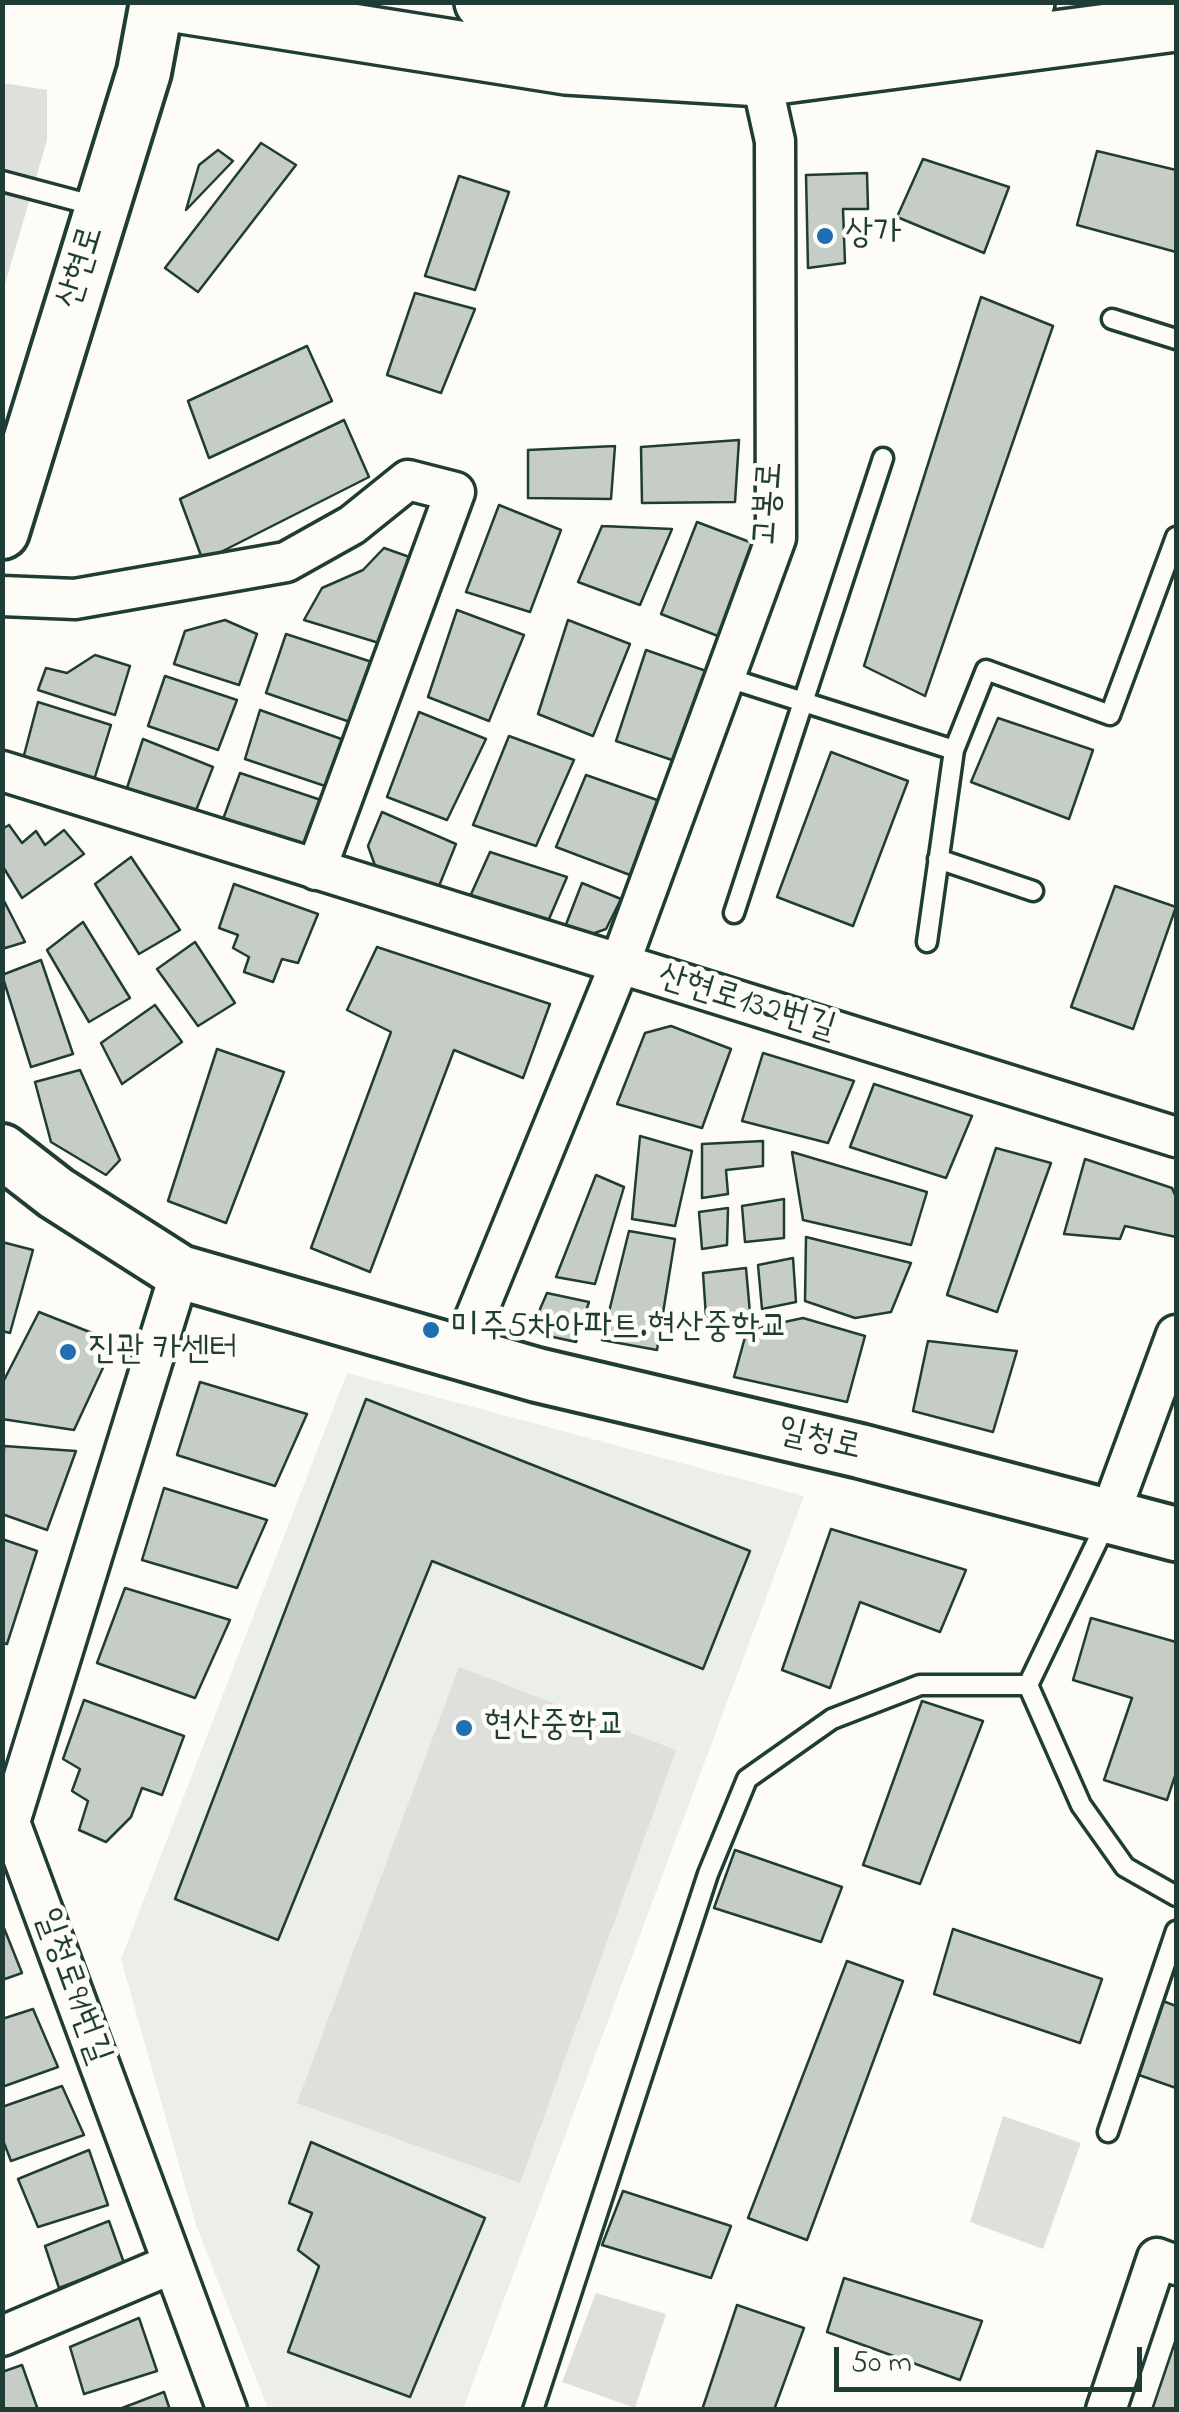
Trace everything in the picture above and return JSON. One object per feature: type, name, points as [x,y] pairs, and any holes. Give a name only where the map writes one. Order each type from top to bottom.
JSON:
[{"type":"main road","points":[[160,2],[566,66],[762,78],[1176,24]]},
{"type":"main road","points":[[483,2],[582,18],[762,30],[935,16],[1026,2]]},
{"type":"street","name":"산현로","points":[[4,519],[144,72],[160,2]]},
{"type":"street","name":"고봉로","points":[[619,966],[776,538],[776,141],[762,78]]},
{"type":"street","points":[[2,596],[74,599],[286,562],[352,524],[408,480],[456,492],[316,870]]},
{"type":"street","name":"산현로132번길","points":[[2,771],[1176,1137]]},
{"type":"street","points":[[461,1352],[619,966]]},
{"type":"street","name":"일청로","points":[[2,1151],[56,1193],[180,1272],[349,1324],[537,1375],[1110,1514],[1176,1534]]},
{"type":"street","name":"일청로91번길","points":[[180,1272],[5,1816],[227,2410]]},
{"type":"street","points":[[1110,1514],[1176,1335]]},
{"type":"street","points":[[1106,2410],[1157,2258],[1176,2265]]},
{"type":"street","points":[[2,2336],[172,2264]]},
{"type":"lane","points":[[2,181],[102,208]]},
{"type":"lane","points":[[1112,319],[1176,339]]},
{"type":"lane","points":[[734,913],[883,458]]},
{"type":"lane","points":[[927,942],[954,750],[986,670],[1110,716],[1176,537]]},
{"type":"lane","points":[[725,677],[954,750]]},
{"type":"lane","points":[[938,859],[1033,891]]},
{"type":"lane","points":[[1110,1514],[1028,1685],[1081,1805],[1125,1867],[1176,1896]]},
{"type":"lane","points":[[534,2410],[708,1874],[747,1779],[832,1719],[920,1685],[1028,1685]]},
{"type":"lane","points":[[1108,2132],[1176,1932]]},
{"type":"shaded area","points":[[3,83],[47,90],[47,140],[3,291]]},
{"type":"shaded area","name":"현산중학교","points":[[347,1373],[804,1496],[463,2409],[268,2409],[196,2225],[121,1959]]},
{"type":"shaded area","points":[[459,1667],[676,1750],[520,2183],[297,2103]]},
{"type":"shaded area","points":[[1003,2116],[1081,2143],[1043,2249],[970,2222]]},
{"type":"shaded area","points":[[596,2293],[666,2314],[635,2408],[562,2382]]},
{"type":"building","points":[[261,143],[296,165],[198,292],[165,268]]},
{"type":"building","points":[[218,150],[233,161],[186,210],[199,165]]},
{"type":"building","points":[[1097,151],[1176,170],[1176,252],[1077,225]]},
{"type":"building","points":[[923,159],[1009,187],[984,253],[897,217]]},
{"type":"building","name":"상가","points":[[867,173],[868,209],[843,209],[845,263],[808,268],[806,175]]},
{"type":"building","points":[[459,176],[509,192],[475,290],[425,276]]},
{"type":"building","points":[[415,293],[475,309],[441,393],[387,375]]},
{"type":"building","points":[[981,297],[1053,326],[925,696],[864,666]]},
{"type":"building","points":[[307,346],[332,401],[209,458],[188,401]]},
{"type":"building","points":[[344,420],[369,477],[203,561],[180,499]]},
{"type":"building","points":[[739,440],[735,502],[642,503],[641,447]]},
{"type":"building","points":[[615,446],[611,499],[528,498],[528,450]]},
{"type":"building","points":[[499,505],[561,530],[530,612],[466,592]]},
{"type":"building","points":[[697,522],[755,544],[718,636],[661,614]]},
{"type":"building","points":[[602,526],[672,529],[640,605],[578,582]]},
{"type":"building","points":[[384,548],[418,560],[379,643],[304,620],[322,588],[363,570]]},
{"type":"building","points":[[457,610],[524,635],[489,721],[428,697]]},
{"type":"building","points":[[225,620],[257,634],[239,685],[174,664],[185,631]]},
{"type":"building","points":[[568,620],[630,644],[593,736],[538,714]]},
{"type":"building","points":[[286,634],[375,663],[350,722],[266,693]]},
{"type":"building","points":[[646,650],[709,672],[672,760],[616,741]]},
{"type":"building","points":[[95,655],[130,666],[115,715],[38,690],[46,668],[67,673]]},
{"type":"building","points":[[165,676],[237,700],[218,750],[148,726]]},
{"type":"building","points":[[38,702],[111,725],[94,780],[23,759]]},
{"type":"building","points":[[260,710],[347,741],[328,787],[245,759]]},
{"type":"building","points":[[419,712],[486,739],[447,820],[387,797]]},
{"type":"building","points":[[998,718],[1093,750],[1069,819],[971,782]]},
{"type":"building","points":[[509,736],[574,760],[536,846],[473,825]]},
{"type":"building","points":[[143,739],[213,767],[195,813],[126,791]]},
{"type":"building","points":[[831,752],[908,781],[853,926],[777,897]]},
{"type":"building","points":[[240,773],[324,801],[304,848],[222,822]]},
{"type":"building","points":[[586,775],[660,801],[630,875],[556,847]]},
{"type":"building","points":[[382,812],[456,844],[437,891],[378,874],[368,846]]},
{"type":"building","points":[[9,825],[22,843],[36,831],[45,845],[64,830],[84,854],[22,898],[2,865],[2,829]]},
{"type":"building","points":[[490,852],[567,877],[546,926],[468,901]]},
{"type":"building","points":[[131,857],[180,930],[139,954],[95,884]]},
{"type":"building","points":[[582,883],[621,899],[606,929],[586,936],[565,927]]},
{"type":"building","points":[[234,884],[318,914],[298,963],[282,959],[273,982],[244,972],[249,957],[233,948],[238,935],[219,928]]},
{"type":"building","points":[[1115,886],[1176,907],[1133,1029],[1071,1007]]},
{"type":"building","points":[[2,897],[25,942],[2,949]]},
{"type":"building","points":[[83,922],[130,998],[89,1022],[47,950]]},
{"type":"building","points":[[195,942],[235,1003],[198,1026],[157,969]]},
{"type":"building","points":[[377,947],[550,1004],[523,1078],[454,1050],[370,1272],[311,1248],[391,1032],[347,1010]]},
{"type":"building","points":[[41,960],[73,1054],[31,1067],[2,975]]},
{"type":"building","points":[[155,1005],[182,1042],[122,1084],[101,1043]]},
{"type":"building","points":[[671,1026],[731,1049],[702,1128],[617,1104],[645,1033]]},
{"type":"building","points":[[217,1049],[284,1072],[226,1223],[168,1201]]},
{"type":"building","points":[[763,1053],[854,1081],[828,1143],[742,1121]]},
{"type":"building","points":[[80,1070],[120,1160],[106,1175],[51,1142],[35,1082]]},
{"type":"building","points":[[874,1084],[972,1116],[946,1178],[850,1147]]},
{"type":"building","points":[[640,1136],[692,1151],[675,1226],[632,1219]]},
{"type":"building","points":[[763,1141],[763,1166],[726,1170],[728,1194],[702,1198],[702,1144]]},
{"type":"building","points":[[996,1148],[1051,1163],[997,1312],[947,1295]]},
{"type":"building","points":[[792,1152],[927,1192],[911,1245],[803,1220]]},
{"type":"building","points":[[1085,1159],[1172,1188],[1176,1197],[1176,1237],[1125,1226],[1120,1239],[1064,1234]]},
{"type":"building","points":[[596,1175],[624,1187],[595,1284],[556,1277]]},
{"type":"building","points":[[784,1199],[784,1238],[745,1242],[742,1206]]},
{"type":"building","points":[[728,1208],[727,1245],[702,1249],[699,1212]]},
{"type":"building","points":[[629,1231],[675,1239],[657,1350],[602,1340]]},
{"type":"building","points":[[806,1237],[911,1263],[891,1312],[855,1318],[805,1301]]},
{"type":"building","points":[[2,1242],[33,1250],[10,1333],[2,1331]]},
{"type":"building","points":[[793,1258],[796,1302],[762,1309],[758,1265]]},
{"type":"building","points":[[746,1268],[750,1313],[706,1317],[703,1273]]},
{"type":"building","points":[[547,1293],[589,1302],[576,1342],[530,1332]]},
{"type":"building","points":[[39,1312],[115,1342],[74,1430],[2,1419],[2,1384]]},
{"type":"building","points":[[803,1318],[865,1336],[847,1402],[734,1377],[747,1330]]},
{"type":"building","points":[[928,1341],[1017,1351],[993,1432],[913,1411]]},
{"type":"building","points":[[200,1382],[307,1414],[275,1486],[177,1455]]},
{"type":"building","points":[[366,1399],[750,1551],[703,1669],[432,1561],[278,1940],[175,1899]]},
{"type":"building","points":[[4,1446],[76,1451],[47,1530],[2,1514]]},
{"type":"building","points":[[164,1488],[267,1520],[237,1588],[142,1560]]},
{"type":"building","points":[[831,1529],[966,1570],[940,1632],[860,1602],[830,1688],[782,1670]]},
{"type":"building","points":[[2,1539],[37,1551],[7,1644],[2,1643]]},
{"type":"building","points":[[125,1588],[230,1620],[195,1698],[97,1663]]},
{"type":"building","points":[[1091,1618],[1176,1642],[1176,1773],[1167,1800],[1104,1780],[1132,1698],[1073,1680]]},
{"type":"building","points":[[84,1700],[184,1736],[162,1795],[142,1788],[131,1817],[106,1842],[79,1830],[88,1801],[72,1791],[80,1769],[63,1759]]},
{"type":"building","points":[[922,1701],[983,1721],[920,1884],[863,1865]]},
{"type":"building","points":[[735,1850],[842,1887],[821,1942],[714,1908]]},
{"type":"building","points":[[2,1923],[22,1973],[2,1980]]},
{"type":"building","points":[[953,1929],[1102,1979],[1080,2043],[934,1994]]},
{"type":"building","points":[[847,1961],[903,1981],[807,2240],[748,2218]]},
{"type":"building","points":[[1163,2001],[1176,2006],[1176,2088],[1139,2075]]},
{"type":"building","points":[[33,2009],[58,2067],[2,2087],[2,2019]]},
{"type":"building","points":[[62,2086],[84,2135],[11,2161],[2,2138],[2,2107]]},
{"type":"building","points":[[311,2142],[485,2218],[410,2397],[288,2352],[319,2266],[298,2250],[312,2213],[289,2203]]},
{"type":"building","points":[[89,2150],[108,2205],[38,2227],[18,2179]]},
{"type":"building","points":[[623,2191],[731,2226],[711,2278],[602,2245]]},
{"type":"building","points":[[109,2221],[124,2263],[59,2288],[45,2246]]},
{"type":"building","points":[[844,2278],[982,2321],[960,2380],[827,2332]]},
{"type":"building","points":[[737,2305],[804,2328],[774,2410],[702,2410]]},
{"type":"building","points":[[139,2318],[157,2371],[84,2394],[70,2347]]},
{"type":"building","points":[[1176,2339],[1176,2410],[1152,2410]]},
{"type":"building","points":[[22,2365],[38,2410],[2,2410],[2,2372]]},
{"type":"building","points":[[164,2392],[170,2410],[117,2410]]},
{"type":"place","name":"상가","points":[[825,236]]},
{"type":"place","name":"미주5차아파트.현산중학교","points":[[431,1330]]},
{"type":"place","name":"진관 카센터","points":[[68,1352]]},
{"type":"place","name":"현산중학교","points":[[464,1728]]}]
